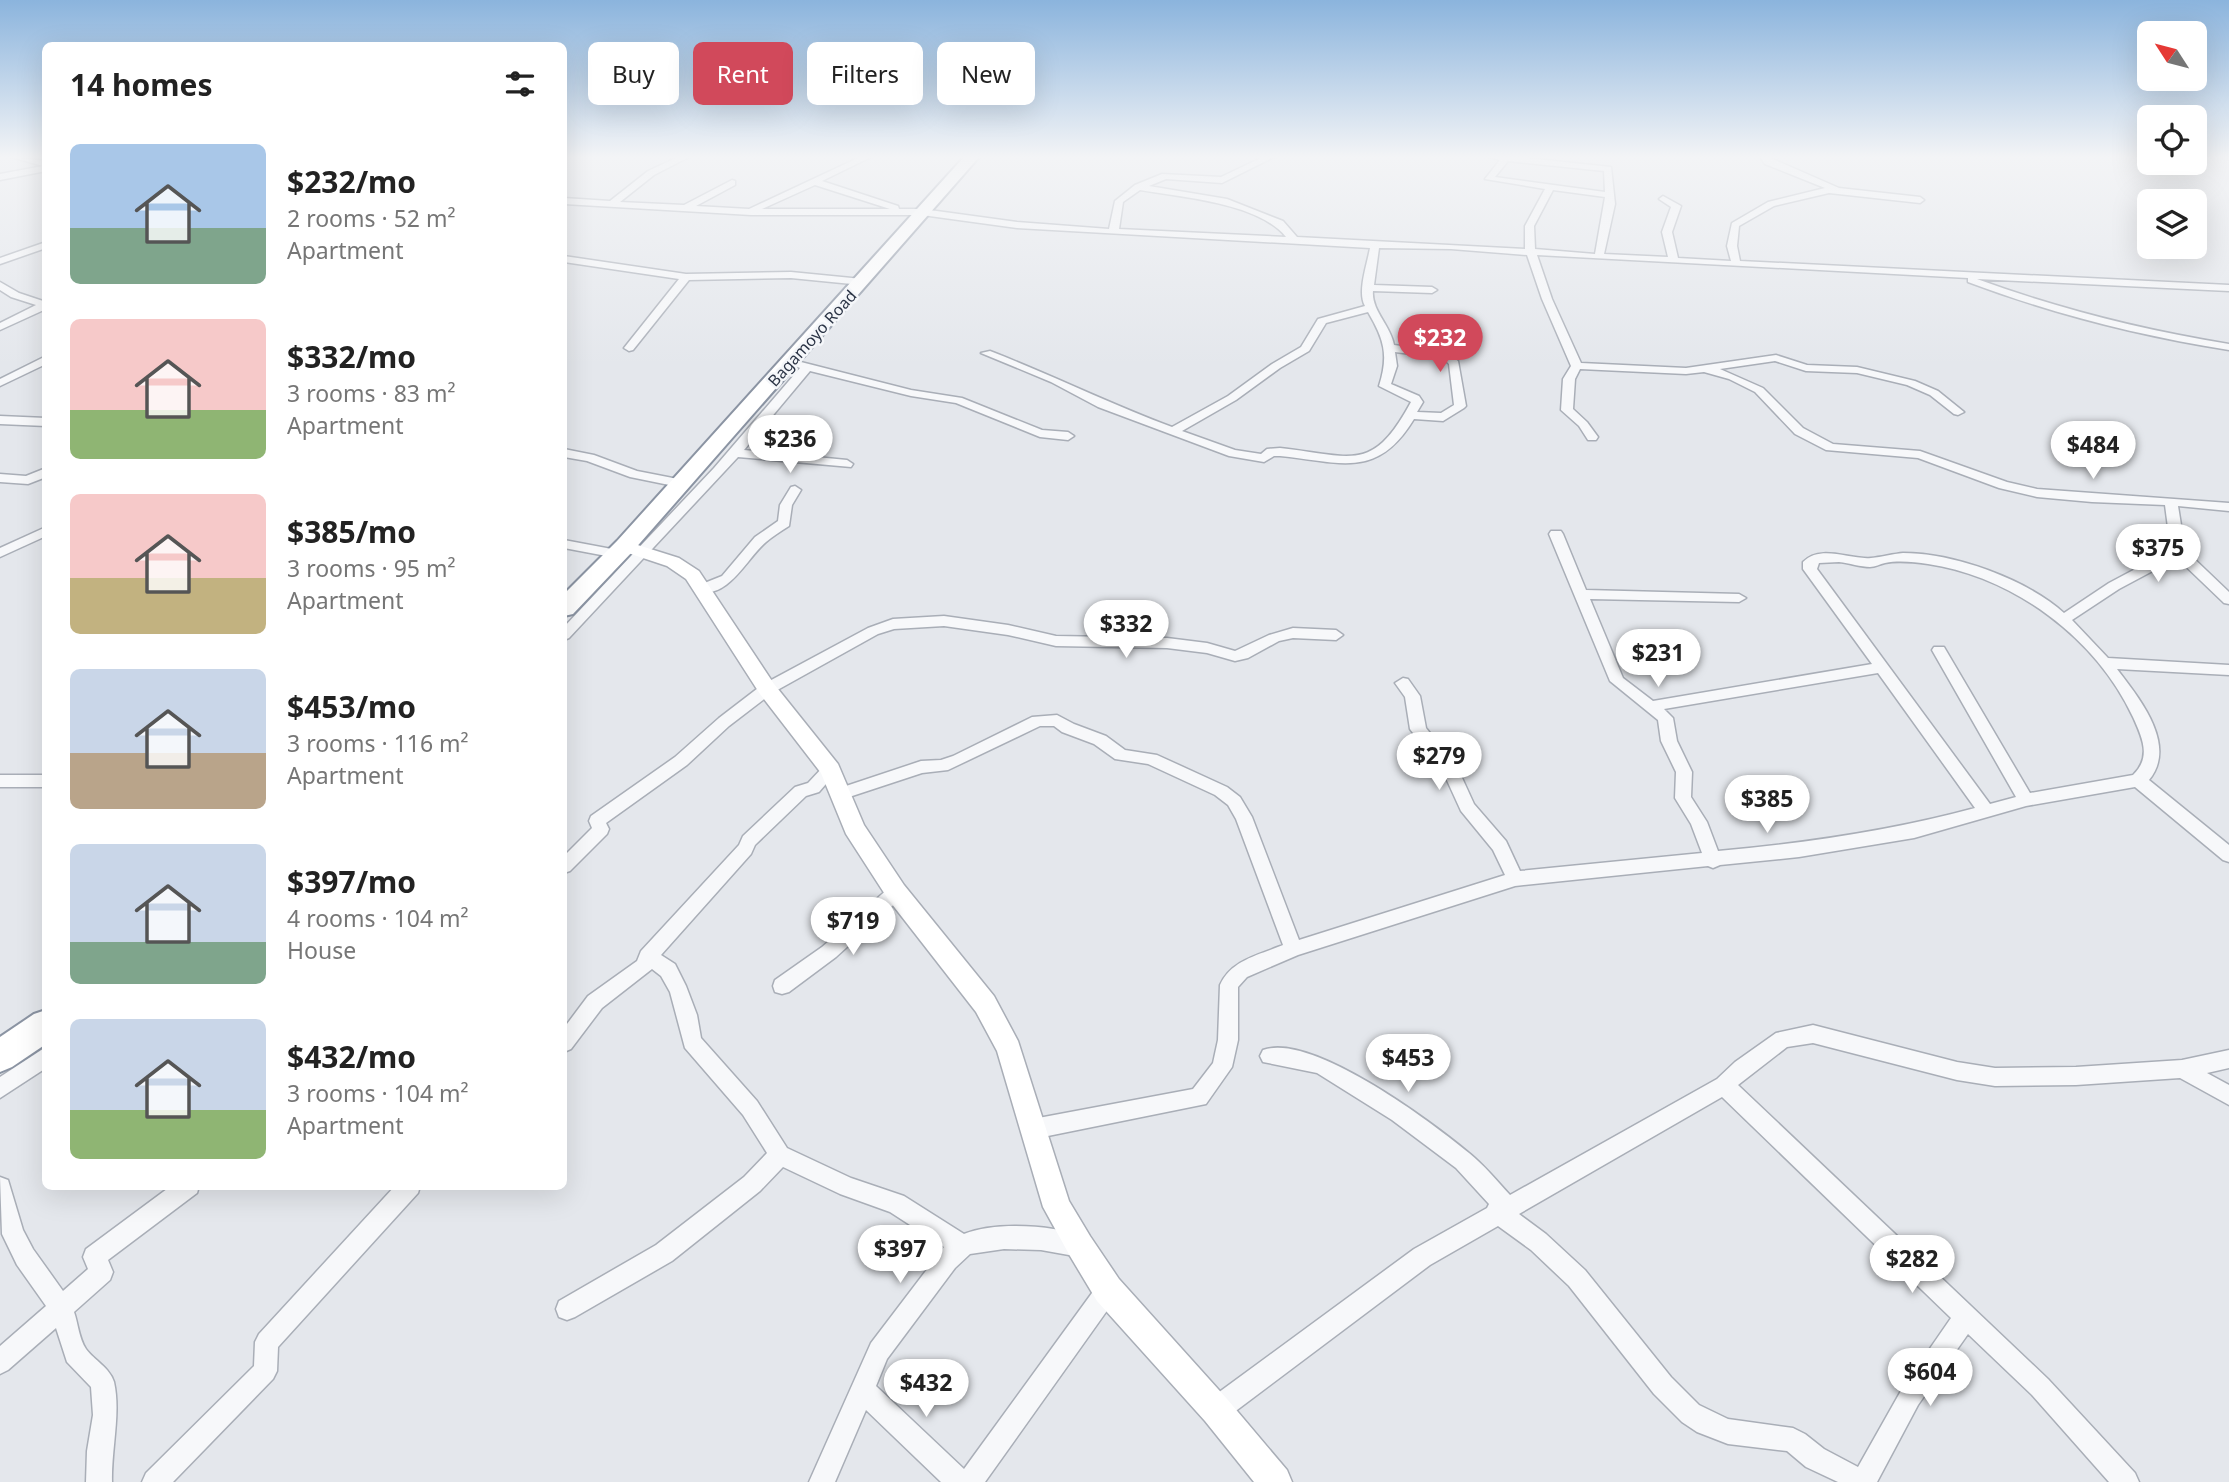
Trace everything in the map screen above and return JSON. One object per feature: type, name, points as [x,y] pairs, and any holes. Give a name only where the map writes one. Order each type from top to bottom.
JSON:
[{"type":"highway","name":"Bagamoyo Road","points":[[569,613],[630,551],[679,483],[799,365],[862,282],[910,226]]},
{"type":"highway","points":[[0,1056],[42,1028]]},
{"type":"street","points":[[1033,226],[1374,245],[1451,246],[1599,257],[2229,289]]},
{"type":"street","points":[[1114,226],[1114,232]]},
{"type":"street","points":[[1283,226],[1294,240]]},
{"type":"street","points":[[1530,226],[1529,252],[1538,269],[1564,344],[1577,366]]},
{"type":"street","points":[[1599,257],[1604,226]]},
{"type":"street","points":[[1669,226],[1667,232],[1674,261]]},
{"type":"street","points":[[1735,226],[1733,237],[1736,263]]},
{"type":"street","points":[[986,353],[1055,380],[1102,405],[1233,453],[1255,458],[1264,458],[1270,452],[1280,452],[1360,460],[1380,455],[1417,402],[1415,398],[1385,386],[1391,366],[1387,335],[1370,308],[1367,288],[1374,245]]},
{"type":"street","points":[[0,261],[42,246]]},
{"type":"street","points":[[567,259],[686,277],[791,275],[862,282]]},
{"type":"street","points":[[1961,276],[2072,315],[2206,345],[2229,347]]},
{"type":"street","points":[[629,348],[686,277]]},
{"type":"street","points":[[0,285],[15,295],[42,304]]},
{"type":"street","points":[[1367,288],[1432,290]]},
{"type":"street","points":[[0,327],[42,307]]},
{"type":"street","points":[[1174,431],[1232,398],[1276,366],[1310,346],[1322,321],[1370,308]]},
{"type":"street","points":[[1388,348],[1446,355],[1454,363],[1460,406],[1443,417],[1409,415]]},
{"type":"street","points":[[1577,366],[1645,370],[1707,369],[1776,358],[1806,368],[1857,370],[1924,388],[1958,412]]},
{"type":"street","points":[[0,383],[42,361]]},
{"type":"street","points":[[569,613],[630,551],[737,453],[799,365],[911,393],[958,400],[1040,433],[1068,436]]},
{"type":"street","points":[[1577,366],[1569,379],[1567,410],[1583,424],[1592,437]]},
{"type":"street","points":[[1707,369],[1733,377],[1759,390],[1799,431],[1830,447],[1920,455],[1985,480],[2033,492],[2229,507]]},
{"type":"street","points":[[27,421],[42,414]]},
{"type":"street","points":[[0,420],[42,422]]},
{"type":"street","points":[[737,453],[847,464]]},
{"type":"street","points":[[567,454],[590,458],[634,474],[679,483]]},
{"type":"street","points":[[0,478],[29,480],[42,474]]},
{"type":"street","points":[[702,589],[727,579],[760,540],[784,523],[786,505],[796,490]]},
{"type":"street","points":[[2171,501],[2178,551],[2229,600]]},
{"type":"street","points":[[0,553],[42,533]]},
{"type":"street","points":[[1556,534],[1617,681],[1624,689],[1653,706],[1665,718],[1669,741],[1684,772],[1684,798],[1699,822],[1713,861]]},
{"type":"street","points":[[567,544],[630,551],[673,562],[693,575],[767,689],[830,770],[854,828],[896,892],[985,1004],[1009,1049],[1057,1207],[1108,1290],[1216,1410],[1275,1482]]},
{"type":"street","points":[[2062,619],[2073,615],[2113,586],[2160,564],[2178,551]]},
{"type":"street","points":[[1033,1129],[1199,1097],[1222,1067],[1227,1040],[1229,985],[1240,971],[1293,949],[1516,879],[1713,861],[1914,831],[2026,800],[2138,780],[2148,771],[2153,756],[2147,729],[2105,663],[2062,619],[2038,600],[2002,582],[1916,557],[1876,559],[1869,563],[1859,558],[1817,557],[1810,562],[1810,569],[1986,810]]},
{"type":"street","points":[[1583,594],[1739,598]]},
{"type":"street","points":[[567,863],[601,829],[597,821],[681,761],[724,722],[767,689],[873,631],[914,621],[962,623],[1056,641],[1185,644],[1235,656],[1243,655],[1274,638],[1293,633],[1336,635]]},
{"type":"street","points":[[1940,650],[1975,716],[2026,800]]},
{"type":"street","points":[[2105,663],[2229,670]]},
{"type":"street","points":[[1653,706],[1881,668]]},
{"type":"street","points":[[1403,683],[1412,696],[1418,729],[1452,773],[1467,807],[1500,846],[1516,879]]},
{"type":"street","points":[[840,794],[921,767],[942,766],[1037,721],[1057,720],[1068,728],[1100,740],[1121,755],[1151,759],[1221,791],[1234,801],[1259,853],[1293,949]]},
{"type":"street","points":[[567,1039],[595,1002],[644,966],[648,956],[745,849],[749,841],[802,791],[813,788],[830,770]]},
{"type":"street","points":[[2138,780],[2229,855]]},
{"type":"street","points":[[0,781],[42,781]]},
{"type":"street","points":[[782,986],[829,952],[896,892]]},
{"type":"street","points":[[648,956],[668,970],[679,992],[692,1042],[750,1108],[780,1155],[848,1187],[896,1203],[962,1245]]},
{"type":"street","points":[[1216,1410],[1422,1257],[1724,1085],[1742,1068],[1783,1039],[1812,1034],[1957,1071],[1995,1077],[2076,1076],[2182,1069],[2229,1059]]},
{"type":"street","points":[[1270,1056],[1322,1066],[1429,1133],[1463,1161],[1502,1210],[1598,1302],[1649,1369],[1690,1412],[1705,1423],[1731,1434],[1791,1439],[1815,1458],[1848,1472],[1854,1482]]},
{"type":"street","points":[[0,1089],[42,1059]]},
{"type":"street","points":[[2182,1069],[2229,1096]]},
{"type":"street","points":[[1724,1085],[2040,1387],[2126,1482]]},
{"type":"street","points":[[568,1308],[664,1253],[741,1193],[780,1155]]},
{"type":"street","points":[[0,1187],[13,1234],[25,1257],[62,1309],[75,1354],[102,1382],[105,1415],[99,1451],[99,1482]]},
{"type":"street","points":[[0,1362],[102,1272],[94,1256],[184,1190]]},
{"type":"street","points":[[155,1482],[265,1371],[267,1342],[406,1190]]},
{"type":"street","points":[[822,1482],[879,1351],[947,1260],[962,1245],[977,1240],[1004,1238],[1041,1239],[1080,1246]]},
{"type":"street","points":[[970,1482],[1108,1290]]},
{"type":"street","points":[[1863,1482],[1910,1397],[1966,1316]]},
{"type":"street","points":[[862,1390],[959,1482]]}]
